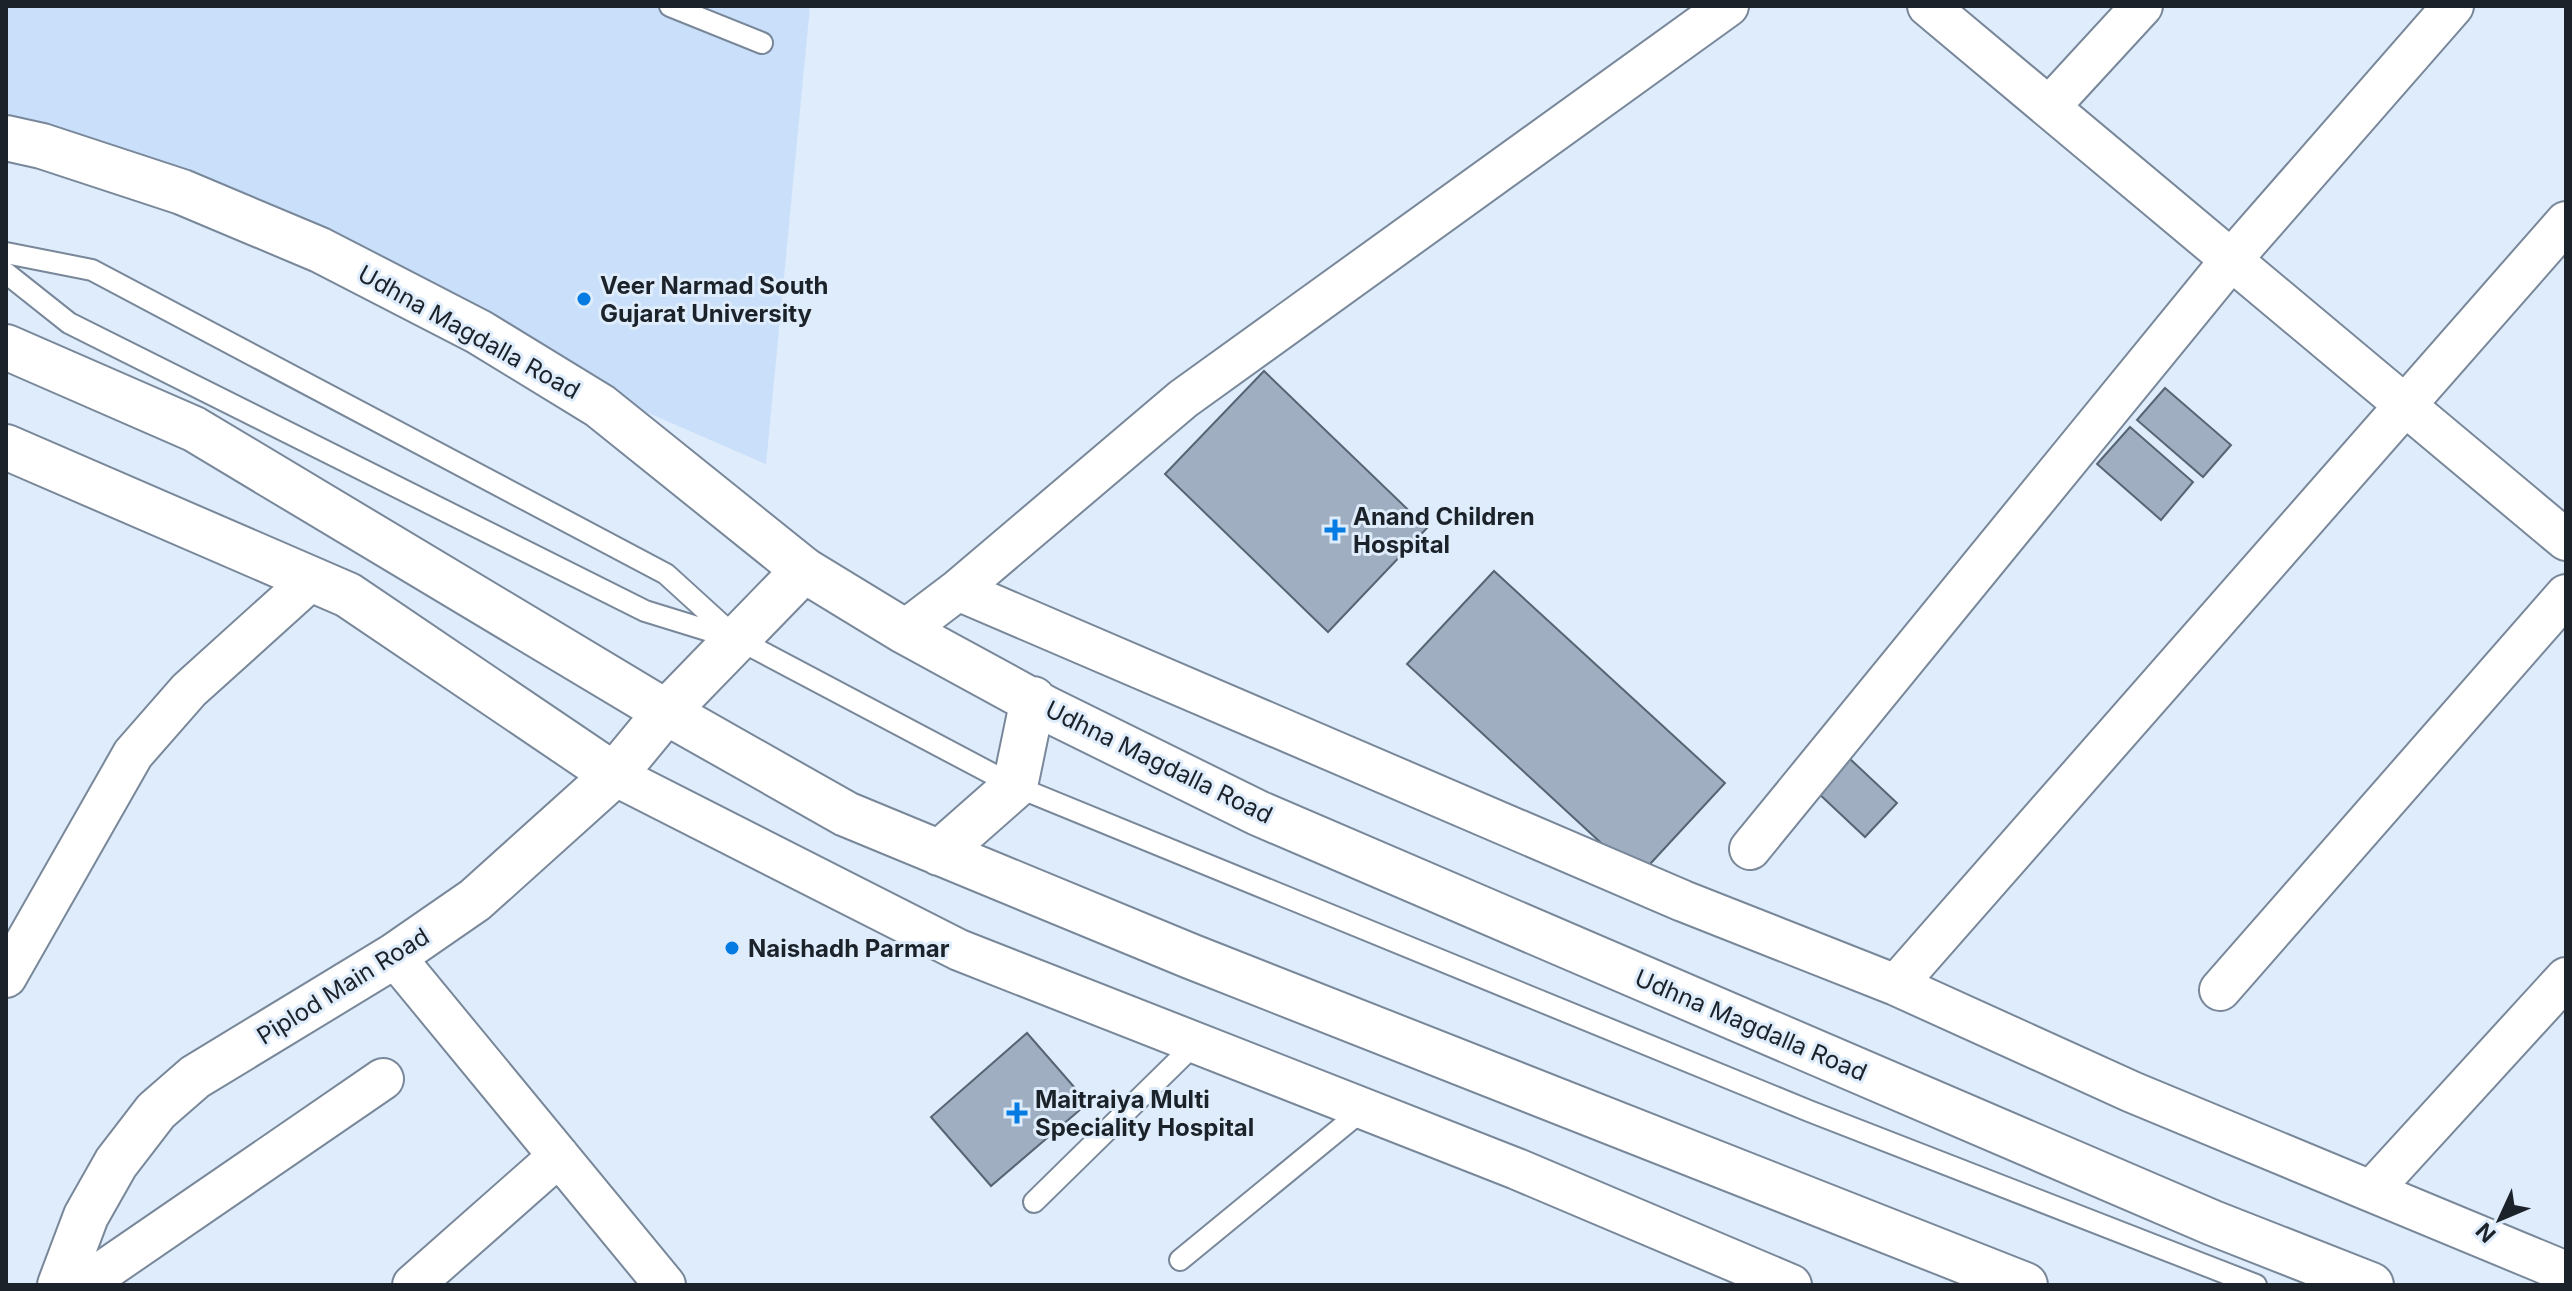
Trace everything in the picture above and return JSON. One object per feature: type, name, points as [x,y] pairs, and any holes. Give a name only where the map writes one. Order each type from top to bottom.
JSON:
[{"type":"main road","name":"Udhna Magdalla Road","points":[[6,119],[24,142],[182,192],[278,233],[479,332],[600,406],[804,570],[904,631],[1258,813],[2213,1223],[2371,1285]]},
{"type":"main road","points":[[6,347],[194,429],[666,712],[846,814],[1190,956],[2025,1285]]},
{"type":"main road","points":[[6,447],[348,595],[614,775]]},
{"type":"main road","name":"Piplod Main Road","points":[[60,1285],[86,1216],[116,1163],[156,1111],[195,1077],[394,956],[475,900],[614,775],[666,712],[804,570]]},
{"type":"main road","points":[[939,853],[1015,786],[1033,699]]},
{"type":"street","points":[[904,631],[958,590],[1183,399],[1728,6]]},
{"type":"street","points":[[1928,6],[2566,540]]},
{"type":"street","points":[[2049,107],[2142,6]]},
{"type":"street","points":[[1750,849],[2231,260],[2453,6]]},
{"type":"street","points":[[1896,985],[2403,403],[2566,222]]},
{"type":"street","points":[[6,977],[133,754],[189,690],[312,579]]},
{"type":"street","points":[[958,590],[1683,901],[1896,985],[2132,1092],[2373,1189],[2566,1272]]},
{"type":"street","points":[[2220,990],[2566,595]]},
{"type":"street","points":[[614,775],[959,950],[1517,1169],[1791,1285]]},
{"type":"street","points":[[394,956],[665,1285]]},
{"type":"street","points":[[2373,1189],[2564,985]]},
{"type":"street","points":[[83,1285],[383,1079]]},
{"type":"street","points":[[413,1285],[559,1156]]},
{"type":"lane","points":[[670,6],[762,43]]},
{"type":"lane","points":[[6,253],[92,270],[666,574],[739,640]]},
{"type":"lane","points":[[6,273],[69,323],[645,611],[739,640],[1015,786],[1809,1111],[2256,1285]]},
{"type":"lane","points":[[1034,1202],[1196,1043]]},
{"type":"lane","points":[[1180,1260],[1364,1109]]},
{"type":"shaded area","name":"Veer Narmad South Gujarat University","points":[[6,6],[810,6],[766,464],[6,134]]},
{"type":"building","points":[[1264,371],[1427,528],[1328,632],[1165,474]]},
{"type":"building","points":[[2165,388],[2231,445],[2203,477],[2137,420]]},
{"type":"building","points":[[2130,427],[2193,482],[2161,520],[2097,464]]},
{"type":"building","points":[[1494,571],[1725,783],[1638,877],[1407,664]]},
{"type":"building","points":[[1849,758],[1897,803],[1865,837],[1817,792]]},
{"type":"building","points":[[1027,1033],[1088,1103],[991,1186],[931,1117]]},
{"type":"place","name":"Veer Narmad South Gujarat University","points":[[584,299]]},
{"type":"place","name":"Anand Children Hospital","points":[[1335,530]]},
{"type":"place","name":"Naishadh Parmar","points":[[732,948]]},
{"type":"place","name":"Maitraiya Multi Speciality Hospital","points":[[1017,1113]]}]
